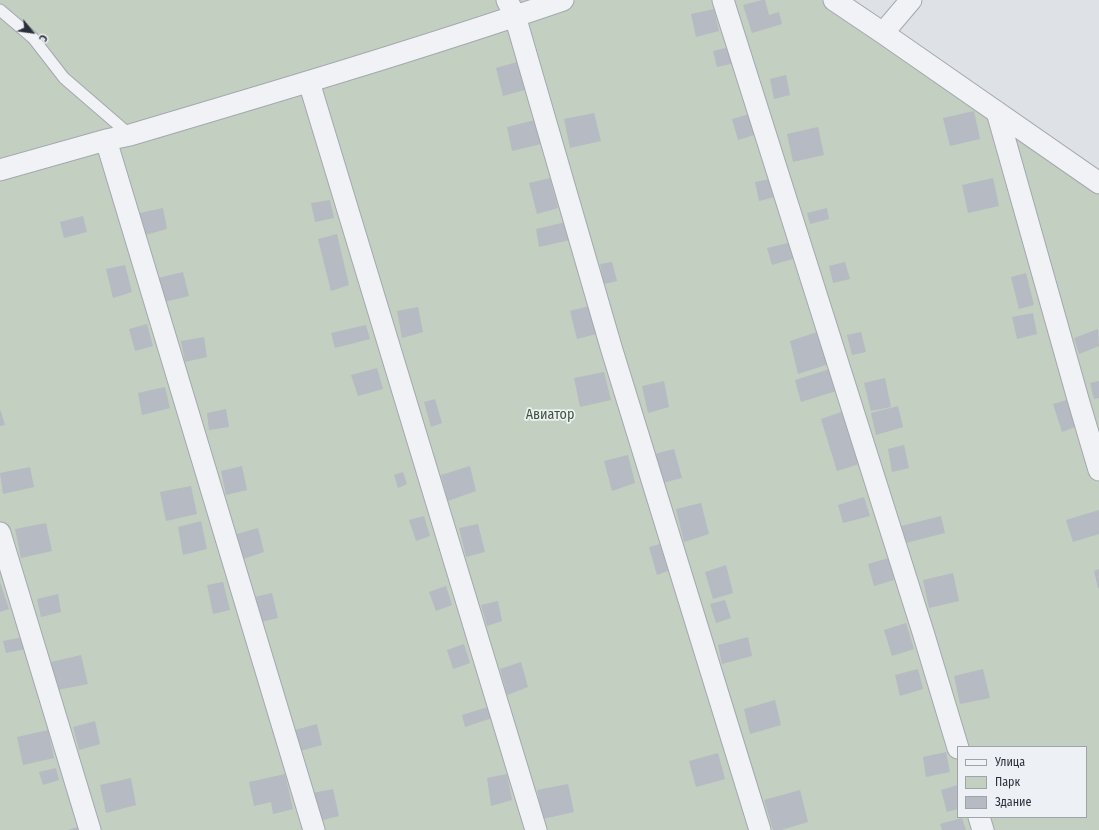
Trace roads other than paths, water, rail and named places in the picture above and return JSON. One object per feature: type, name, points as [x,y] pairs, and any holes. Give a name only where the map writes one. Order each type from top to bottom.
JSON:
[{"type":"street","points":[[0,170],[106,140],[130,135],[309,82],[511,8],[563,0]]},
{"type":"street","points":[[723,0],[923,632],[957,746]]},
{"type":"street","points":[[834,0],[1099,183]]},
{"type":"street","points":[[883,33],[911,0]]},
{"type":"street","points":[[511,8],[611,347],[760,830]]},
{"type":"street","points":[[309,82],[536,830]]},
{"type":"street","points":[[997,112],[1099,470]]},
{"type":"street","points":[[106,140],[314,830]]},
{"type":"street","points":[[0,533],[90,830]]},
{"type":"street","points":[[979,818],[983,830]]},
{"type":"lane","points":[[0,10],[34,38],[64,78],[130,135]]},
{"type":"park label","name":"Авиатор","points":[[550,415]]}]
